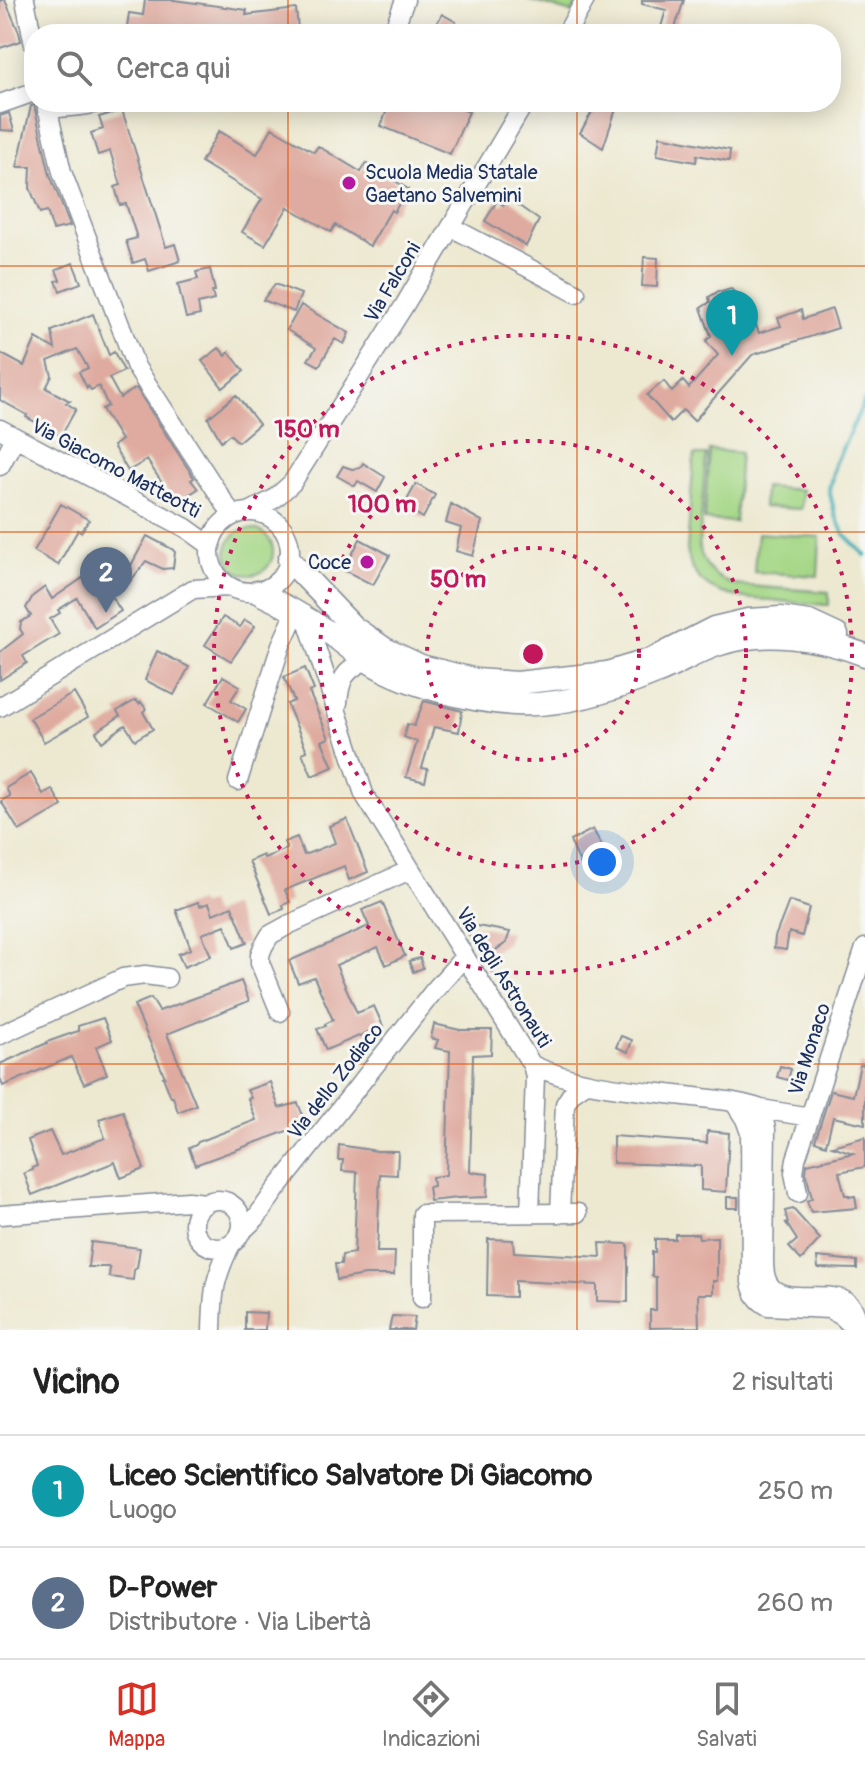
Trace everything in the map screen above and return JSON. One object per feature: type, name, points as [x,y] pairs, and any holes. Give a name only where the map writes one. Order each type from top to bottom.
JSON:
[{"type":"main road","points":[[289,560],[353,627],[385,649],[421,666],[476,680],[517,683],[607,673],[653,659],[714,628],[748,620],[781,618],[809,622],[865,654]]},
{"type":"main road","points":[[257,592],[302,616],[366,660],[408,680],[472,699],[518,704],[600,693],[657,673],[717,645],[750,638],[814,639],[865,654]]},
{"type":"street","points":[[25,0],[30,24]]},
{"type":"street","points":[[394,24],[405,0]]},
{"type":"street","points":[[572,24],[585,0]]},
{"type":"street","points":[[0,104],[24,96]]},
{"type":"street","points":[[47,112],[62,172],[136,367],[241,514]]},
{"type":"street","name":"Via Falconi","points":[[241,514],[274,499],[292,483],[404,306],[519,112]]},
{"type":"street","points":[[451,227],[576,293]]},
{"type":"street","points":[[0,466],[7,434]]},
{"type":"street","name":"Via Giacomo Matteotti","points":[[7,434],[186,528],[210,551]]},
{"type":"street","name":"Via Falconi","points":[[286,534],[292,483]]},
{"type":"street","points":[[193,589],[215,533],[222,524],[241,514],[259,513],[270,518],[281,526],[290,548],[285,572],[277,582],[266,590],[247,593],[229,587],[220,580],[212,566],[210,551]]},
{"type":"street","points":[[0,707],[193,589],[229,587]]},
{"type":"street","points":[[238,781],[281,645],[302,616]]},
{"type":"street","name":"Via degli Astronauti","points":[[302,616],[364,794],[532,1065],[551,1074],[586,1083],[734,1102]]},
{"type":"street","points":[[337,710],[338,691],[344,675],[350,667],[366,660]]},
{"type":"street","points":[[280,1012],[260,963],[260,955],[270,935],[410,870]]},
{"type":"street","name":"Via Monaco","points":[[734,1102],[810,1117],[865,948]]},
{"type":"street","name":"Via dello Zodiaco","points":[[212,1330],[213,1293],[218,1271],[236,1238],[256,1218],[433,992],[464,957]]},
{"type":"street","points":[[0,1035],[123,978],[145,975],[167,978]]},
{"type":"street","points":[[530,1213],[535,1076],[532,1065]]},
{"type":"street","points":[[422,1298],[422,1214],[569,1213],[563,1131],[565,1104],[572,1093],[586,1083]]},
{"type":"street","points":[[734,1102],[750,1133],[751,1282],[754,1294],[768,1306],[829,1309],[842,1316],[856,1330]]},
{"type":"street","points":[[761,1109],[766,1129],[765,1276],[770,1287],[779,1292],[843,1300],[858,1314],[856,1330]]},
{"type":"street","points":[[798,1193],[794,1173],[796,1159],[810,1117]]},
{"type":"street","points":[[534,1123],[542,1138],[554,1139],[563,1131]]},
{"type":"street","points":[[229,1202],[275,1191]]},
{"type":"street","points":[[0,1215],[188,1201],[205,1203],[221,1199],[235,1206],[242,1219],[236,1238],[217,1248],[199,1238],[184,1222],[153,1205]]},
{"type":"street","points":[[205,1203],[194,1219],[213,1293]]},
{"type":"green space","points":[[529,0],[580,0],[572,13]]},
{"type":"green space","points":[[709,450],[740,453],[735,522],[704,520]]},
{"type":"green space","points":[[694,455],[706,455],[699,546],[710,570],[734,585],[829,592],[829,605],[730,595],[706,585],[697,576],[687,549]]},
{"type":"green space","points":[[764,487],[802,490],[801,509],[763,507]]},
{"type":"green space","points":[[250,529],[266,536],[273,552],[266,568],[250,575],[234,568],[227,552],[234,536]]},
{"type":"green space","points":[[757,533],[820,537],[818,576],[754,572]]},
{"type":"building","points":[[0,0],[5,0],[21,41],[0,48]]},
{"type":"building","points":[[145,0],[174,0],[247,10],[246,15],[296,9],[298,24],[127,24],[129,13],[143,15]]},
{"type":"building","points":[[642,0],[684,0],[676,24],[662,24],[666,10],[642,4]]},
{"type":"building","points":[[442,14],[456,22],[455,24],[436,24]]},
{"type":"building","points":[[30,112],[36,112],[50,175],[70,226],[53,230],[47,211],[40,213],[30,188],[31,167],[17,167]]},
{"type":"building","points":[[123,112],[166,247],[175,244],[180,261],[149,271],[145,259],[133,263],[126,241],[137,238],[126,204],[120,205],[115,187],[121,185],[110,151],[98,155],[91,133],[103,129],[99,117]]},
{"type":"building","points":[[386,112],[469,112],[450,154],[381,126]]},
{"type":"building","points":[[592,112],[615,112],[603,148],[580,133]]},
{"type":"building","points":[[9,113],[14,131],[0,130],[0,116]]},
{"type":"building","name":"Scuola Media Statale Gaetano Salvemini","points":[[272,128],[314,152],[318,146],[361,172],[366,163],[408,189],[394,212],[391,210],[370,246],[335,225],[331,232],[288,207],[265,245],[242,232],[262,199],[201,162],[219,131],[257,154]]},
{"type":"building","points":[[660,136],[730,150],[729,161],[697,155],[696,162],[657,155]]},
{"type":"building","points":[[508,198],[539,220],[526,246],[485,221],[497,201],[503,205]]},
{"type":"building","points":[[644,257],[658,258],[657,287],[642,286]]},
{"type":"building","points":[[73,263],[81,283],[60,291],[56,270]]},
{"type":"building","points":[[210,269],[214,300],[198,304],[200,315],[186,318],[178,284],[198,279],[196,272]]},
{"type":"building","points":[[275,284],[301,294],[294,312],[263,300]]},
{"type":"building","points":[[731,289],[744,301],[759,333],[781,326],[778,318],[801,310],[803,319],[832,309],[838,328],[752,355],[694,421],[683,410],[671,422],[647,395],[664,381],[672,392],[683,381],[689,388],[718,355],[706,341],[711,336],[701,308],[710,302],[709,297]]},
{"type":"building","points":[[301,305],[349,333],[344,344],[335,339],[319,366],[308,360],[316,348],[287,330]]},
{"type":"building","points":[[93,314],[109,355],[114,352],[124,371],[109,378],[120,398],[136,388],[194,478],[191,480],[198,489],[185,497],[178,498],[168,492],[147,460],[128,471],[113,446],[121,440],[102,409],[108,406],[99,386],[91,390],[87,388],[79,372],[88,368],[77,349],[48,361],[52,376],[46,388],[70,401],[66,403],[76,409],[61,436],[0,400],[0,353],[24,366],[36,338],[55,349],[52,331]]},
{"type":"building","points":[[219,348],[226,356],[229,352],[244,371],[223,388],[202,361]]},
{"type":"building","points":[[236,395],[259,424],[238,442],[230,434],[221,441],[208,418]]},
{"type":"building","points":[[363,463],[385,477],[377,492],[358,481],[355,486],[337,476],[343,466],[360,468]]},
{"type":"building","points":[[416,484],[435,495],[423,518],[407,508],[409,504],[406,502]]},
{"type":"building","points":[[61,504],[89,520],[81,532],[78,530],[58,565],[34,551]]},
{"type":"building","points":[[451,504],[482,521],[473,556],[456,551],[461,528],[446,523]]},
{"type":"building","points":[[147,536],[175,552],[173,568],[163,569],[146,561],[129,583],[123,580]]},
{"type":"building","name":"Coce","points":[[360,539],[390,555],[373,585],[344,570]]},
{"type":"building","points":[[121,569],[102,582],[121,611],[95,628],[77,598],[50,619],[59,634],[23,656],[27,663],[0,680],[0,652],[23,634],[21,622],[31,616],[26,608],[33,596],[45,587],[52,599],[87,575]]},
{"type":"building","points":[[223,617],[240,627],[245,620],[255,626],[231,661],[205,645]]},
{"type":"building","points":[[157,651],[189,667],[174,695],[145,680]]},
{"type":"building","points":[[305,668],[314,690],[309,692],[329,738],[322,741],[333,767],[312,776],[302,753],[307,751],[287,704],[294,701],[284,677]]},
{"type":"building","points":[[223,676],[240,686],[231,700],[246,709],[238,722],[207,703]]},
{"type":"building","points":[[74,693],[88,717],[44,742],[30,718]]},
{"type":"building","points":[[136,700],[146,709],[143,712],[153,729],[135,740],[125,725],[102,742],[96,732],[120,716],[117,711]]},
{"type":"building","points":[[424,701],[462,711],[459,732],[434,727],[422,768],[428,769],[425,782],[406,777],[417,742],[404,737],[407,724],[414,726]]},
{"type":"building","points":[[31,773],[43,794],[52,789],[62,806],[19,831],[1,801],[10,796],[6,788]]},
{"type":"building","points":[[347,819],[368,872],[349,880],[344,866],[285,890],[290,902],[283,905],[284,909],[271,914],[249,861],[287,849],[284,842],[297,837],[304,855],[335,843],[329,826]]},
{"type":"building","points":[[593,829],[605,853],[581,865],[570,841]]},
{"type":"building","points":[[789,901],[809,908],[802,936],[789,932],[786,950],[774,948],[775,937]]},
{"type":"building","points":[[198,902],[200,906],[209,903],[213,914],[232,906],[247,943],[234,948],[225,925],[202,934],[211,956],[184,967],[178,954],[191,949],[176,910]]},
{"type":"building","points":[[382,902],[405,956],[386,965],[378,947],[336,965],[357,1013],[374,1006],[383,1026],[326,1050],[317,1029],[333,1020],[314,977],[298,983],[289,961],[369,926],[362,910]]},
{"type":"building","points":[[461,923],[510,932],[506,943],[484,958]]},
{"type":"building","points":[[420,958],[423,968],[413,972],[409,961]]},
{"type":"building","points":[[241,981],[249,1001],[167,1034],[196,1105],[178,1112],[134,1005],[151,998],[159,1011]]},
{"type":"building","points":[[103,1018],[112,1040],[96,1047],[107,1074],[84,1084],[71,1057],[3,1086],[0,1064],[78,1031],[78,1026]]},
{"type":"building","points":[[434,1024],[460,1030],[492,1030],[491,1054],[473,1055],[470,1172],[488,1174],[487,1197],[430,1201],[428,1187],[433,1186],[432,1177],[446,1175],[450,1051],[435,1048],[438,1040],[431,1038]]},
{"type":"building","points":[[621,1036],[632,1040],[628,1052],[616,1047]]},
{"type":"building","points":[[860,1065],[865,1065],[865,1124],[833,1117],[826,1145],[815,1141],[831,1091],[853,1096]]},
{"type":"building","points":[[780,1066],[791,1069],[788,1080],[777,1077]]},
{"type":"building","points":[[270,1082],[279,1108],[298,1103],[306,1124],[195,1165],[189,1148],[256,1120],[247,1090]]},
{"type":"building","points":[[123,1111],[144,1169],[121,1178],[115,1162],[32,1195],[24,1173],[37,1166],[28,1140],[50,1131],[61,1155],[105,1138],[99,1119]]},
{"type":"building","points":[[707,1131],[729,1133],[726,1192],[701,1190],[701,1166],[613,1163],[613,1136],[707,1143]]},
{"type":"building","points":[[865,1137],[865,1167],[839,1172],[845,1195],[855,1196],[857,1208],[811,1212],[807,1201],[812,1198],[807,1164],[853,1153],[832,1146]]},
{"type":"building","points":[[339,1145],[398,1151],[397,1175],[380,1174],[377,1252],[395,1252],[394,1275],[365,1275],[337,1280],[335,1264],[341,1264],[342,1255],[354,1253],[357,1172],[342,1171],[343,1160],[338,1160]]},
{"type":"building","points":[[727,1197],[738,1197],[738,1208],[727,1208]]},
{"type":"building","points":[[793,1209],[820,1239],[801,1260],[789,1247],[797,1240],[786,1223],[785,1211]]},
{"type":"building","points":[[675,1234],[717,1237],[717,1281],[713,1281],[713,1294],[698,1294],[699,1327],[650,1328],[650,1310],[656,1310],[656,1277],[652,1276],[655,1239],[675,1239]]},
{"type":"building","points":[[488,1239],[513,1240],[514,1252],[601,1257],[600,1243],[628,1244],[628,1302],[597,1301],[597,1285],[515,1281],[515,1297],[487,1296]]},
{"type":"building","points":[[91,1242],[140,1248],[133,1280],[109,1277],[110,1267],[88,1267]]},
{"type":"building","points":[[817,1257],[857,1261],[857,1269],[818,1268]]},
{"type":"building","points":[[245,1312],[266,1313],[265,1330],[245,1330]]},
{"type":"building","points":[[392,1316],[415,1317],[413,1330],[389,1330]]},
{"type":"waterway","points":[[865,400],[835,464],[829,489],[835,515],[844,534],[865,555]]},
{"type":"place","name":"Scuola Media Statale Gaetano Salvemini","points":[[349,183]]},
{"type":"place","name":"Liceo Scientifico Salvatore Di Giacomo","points":[[732,356]]},
{"type":"place","name":"Coce","points":[[367,562]]},
{"type":"place","name":"D-Power","points":[[106,613]]}]
